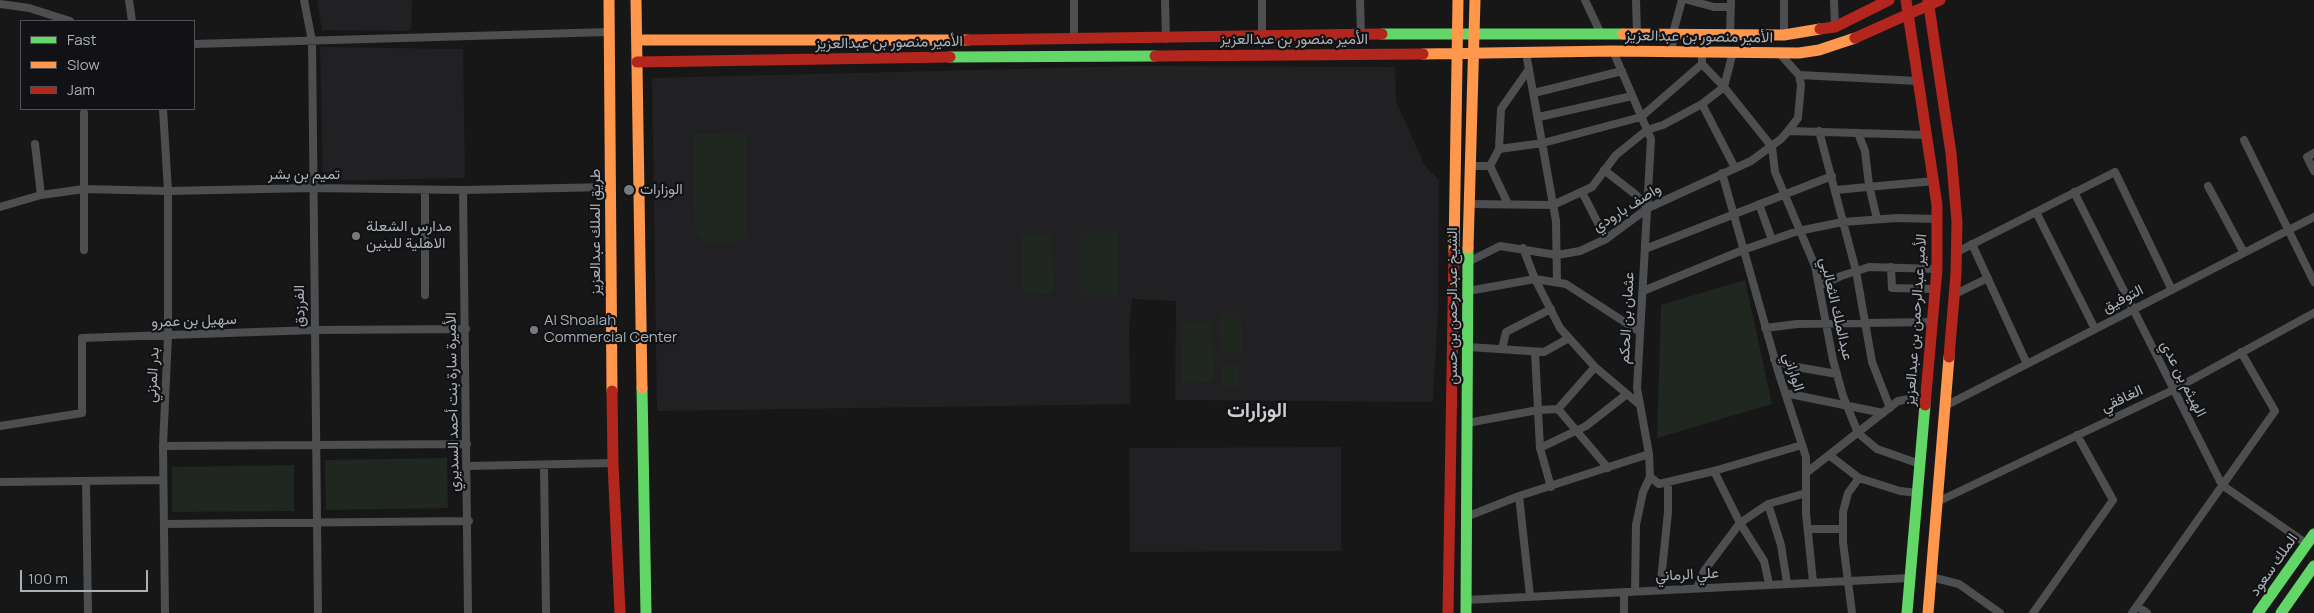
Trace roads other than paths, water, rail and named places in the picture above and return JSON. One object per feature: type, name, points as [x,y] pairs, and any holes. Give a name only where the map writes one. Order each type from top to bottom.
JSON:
[{"type":"street","points":[[130,0],[132,20]]},
{"type":"street","name":"الفرزدق","points":[[304,0],[312,41],[312,188],[318,613]]},
{"type":"street","name":"طريق الملك عبدالعزيز","points":[[609,0],[613,463],[620,613]]},
{"type":"street","points":[[636,0],[646,613]]},
{"type":"street","points":[[1074,0],[1074,39]]},
{"type":"street","points":[[1165,0],[1166,39]]},
{"type":"street","points":[[1262,0],[1262,37]]},
{"type":"street","points":[[1360,0],[1360,36]]},
{"type":"street","name":"الشيخ عبدالرحمن بن حسن","points":[[1448,613],[1458,0]]},
{"type":"street","name":"الشيخ عبدالرحمن بن حسن","points":[[1466,613],[1468,166],[1475,0]]},
{"type":"street","points":[[1585,0],[1601,34]]},
{"type":"street","points":[[1636,0],[1638,33]]},
{"type":"street","points":[[1672,52],[1673,33],[1682,0]]},
{"type":"street","points":[[1688,0],[1714,7],[1731,3],[1730,34]]},
{"type":"street","points":[[1784,0],[1784,35]]},
{"type":"street","points":[[1834,0],[1835,27]]},
{"type":"street","name":"الأمير منصور بن عبدالعزيز","points":[[637,40],[1166,39],[1456,35],[1475,33],[1784,35],[1835,27],[1889,0]]},
{"type":"street","name":"الأمير عبدالرحمن بن عبدالعزيز","points":[[1906,0],[1928,135],[1938,219],[1938,269],[1907,613]]},
{"type":"street","name":"الأمير منصور بن عبدالعزيز","points":[[637,62],[1613,51],[1779,53],[1819,50],[1855,38],[1907,15],[1928,3],[1940,0]]},
{"type":"street","points":[[1928,3],[1951,153],[1957,222],[1955,294],[1928,613]]},
{"type":"street","points":[[0,4],[29,8],[67,20]]},
{"type":"street","points":[[195,44],[609,32]]},
{"type":"street","points":[[684,40],[685,62]]},
{"type":"street","name":"عثمان بن الحكم","points":[[1613,51],[1651,139],[1638,388],[1649,454],[1650,477],[1643,492],[1636,526],[1635,591]]},
{"type":"street","points":[[1702,52],[1702,64],[1724,86],[1772,146]]},
{"type":"street","points":[[1468,204],[1553,205],[1592,187],[1616,155],[1647,130],[1663,125],[1702,104],[1724,86],[1733,52]]},
{"type":"street","points":[[1526,53],[1553,205],[1557,282]]},
{"type":"street","points":[[1779,53],[1799,75],[1918,81]]},
{"type":"street","points":[[1499,150],[1543,142],[1642,117],[1702,64]]},
{"type":"street","points":[[1490,166],[1499,150],[1502,109],[1529,69]]},
{"type":"street","points":[[1534,93],[1622,71]]},
{"type":"street","name":"واصف بارودي","points":[[1468,262],[1500,246],[1557,255],[1580,251],[1606,239],[1648,208],[1751,161],[1772,146],[1788,131],[1798,118],[1801,85],[1799,75]]},
{"type":"street","points":[[1539,118],[1632,96]]},
{"type":"street","points":[[1702,104],[1735,168]]},
{"type":"street","name":"بدر المزني","points":[[163,110],[168,191],[168,336],[163,446],[165,613]]},
{"type":"street","points":[[84,113],[84,250]]},
{"type":"street","points":[[1788,131],[1928,135]]},
{"type":"street","points":[[1820,132],[1856,271],[1872,362],[1890,408]]},
{"type":"street","points":[[1858,133],[1865,151],[1877,219]]},
{"type":"street","points":[[2244,140],[2314,282]]},
{"type":"street","points":[[36,144],[40,195]]},
{"type":"street","name":"عبدالملك الثعالبي","points":[[1772,146],[1775,172],[1798,231],[1815,266],[1837,374],[1846,405],[1858,433],[1877,449],[1920,464]]},
{"type":"street","points":[[2311,155],[2314,171]]},
{"type":"street","points":[[1468,166],[1490,166]]},
{"type":"street","points":[[1490,166],[1508,204]]},
{"type":"street","points":[[1604,170],[1635,194],[1648,208]]},
{"type":"street","points":[[1957,252],[2115,172],[2172,290]]},
{"type":"street","name":"الواراني","points":[[1722,173],[1774,359],[1806,457],[1808,529],[1813,582]]},
{"type":"street","points":[[1645,249],[1733,213],[1832,176]]},
{"type":"street","points":[[1835,190],[1934,180]]},
{"type":"street","points":[[2208,186],[2244,253]]},
{"type":"street","name":"تميم بن بشر","points":[[0,206],[40,195],[84,189],[168,191],[312,188],[463,190],[610,187]]},
{"type":"street","points":[[425,190],[425,295]]},
{"type":"street","name":"الأميرة سارة بنت أحمد السديري","points":[[463,190],[468,466],[468,613]]},
{"type":"street","points":[[1582,192],[1606,239]]},
{"type":"street","name":"الهيثم بن عدي","points":[[2074,192],[2222,485],[2311,539]]},
{"type":"street","points":[[1759,204],[1772,240]]},
{"type":"street","points":[[2036,212],[2095,329]]},
{"type":"street","name":"التوفيق","points":[[1945,406],[2314,217]]},
{"type":"street","points":[[1643,291],[1743,250],[1798,231],[1843,222],[1877,219],[1938,219]]},
{"type":"street","points":[[1972,244],[2028,364]]},
{"type":"street","points":[[1522,248],[1535,279],[1560,328],[1595,367],[1640,405]]},
{"type":"street","points":[[1819,286],[1870,267],[1938,269]]},
{"type":"street","points":[[1891,267],[1892,288],[1936,289]]},
{"type":"street","points":[[1955,294],[1988,278]]},
{"type":"street","points":[[1468,291],[1535,279],[1566,284],[1640,332]]},
{"type":"street","points":[[1502,349],[1506,332],[1550,309]]},
{"type":"street","name":"الغافقي","points":[[1937,502],[2173,390],[2314,313]]},
{"type":"street","points":[[1765,328],[1797,324],[1933,322]]},
{"type":"street","name":"سهيل بن عمرو","points":[[0,426],[82,414],[82,338],[314,330],[466,329]]},
{"type":"street","points":[[1468,347],[1544,352],[1569,338]]},
{"type":"street","points":[[1535,352],[1540,448],[1551,487]]},
{"type":"street","points":[[2147,613],[2134,610],[2275,411],[2241,352]]},
{"type":"street","points":[[1774,359],[1791,366],[1837,374]]},
{"type":"street","points":[[1467,423],[1538,410],[1558,410],[1595,367]]},
{"type":"street","points":[[1785,393],[1883,413]]},
{"type":"street","points":[[1540,448],[1586,426],[1628,394]]},
{"type":"street","points":[[1806,473],[1898,401],[1926,396]]},
{"type":"street","points":[[1558,410],[1608,468]]},
{"type":"street","points":[[2033,613],[2113,500],[2078,435]]},
{"type":"street","points":[[163,446],[467,444]]},
{"type":"street","points":[[1650,477],[1659,484],[1714,471],[1802,445]]},
{"type":"street","points":[[1466,517],[1519,496],[1649,454]]},
{"type":"street","points":[[1829,455],[1860,478],[1900,491],[1918,493]]},
{"type":"street","points":[[468,466],[544,466],[613,463]]},
{"type":"street","points":[[544,466],[546,613]]},
{"type":"street","points":[[1714,471],[1740,523],[1764,562],[1768,584]]},
{"type":"street","points":[[1852,613],[1843,512],[1848,493],[1860,478]]},
{"type":"street","points":[[86,480],[88,613]]},
{"type":"street","points":[[0,482],[164,480]]},
{"type":"street","points":[[1660,590],[1668,512],[1668,482]]},
{"type":"street","points":[[1697,588],[1704,570],[1740,523],[1768,504],[1806,493]]},
{"type":"street","points":[[1519,496],[1530,596]]},
{"type":"street","points":[[1768,504],[1781,545],[1787,583]]},
{"type":"street","points":[[164,524],[468,521]]},
{"type":"street","points":[[1808,529],[1843,528]]},
{"type":"street","name":"الملك سعود","points":[[2258,613],[2311,539]]},
{"type":"street","points":[[2281,613],[2314,566]]},
{"type":"street","points":[[1931,577],[1959,584],[2000,613]]},
{"type":"street","name":"علي الرماني","points":[[1466,600],[1910,578]]},
{"type":"street","points":[[1624,592],[1624,613]]},
{"type":"place","name":"الوزارات","points":[[629,190]]},
{"type":"place","name":"مدارس الشعلة الاهلية للبنين","points":[[356,236]]},
{"type":"place","name":"Al Shoalah Commercial Center","points":[[534,330]]},
{"type":"district","name":"الوزارات","points":[[1257,411]]}]
